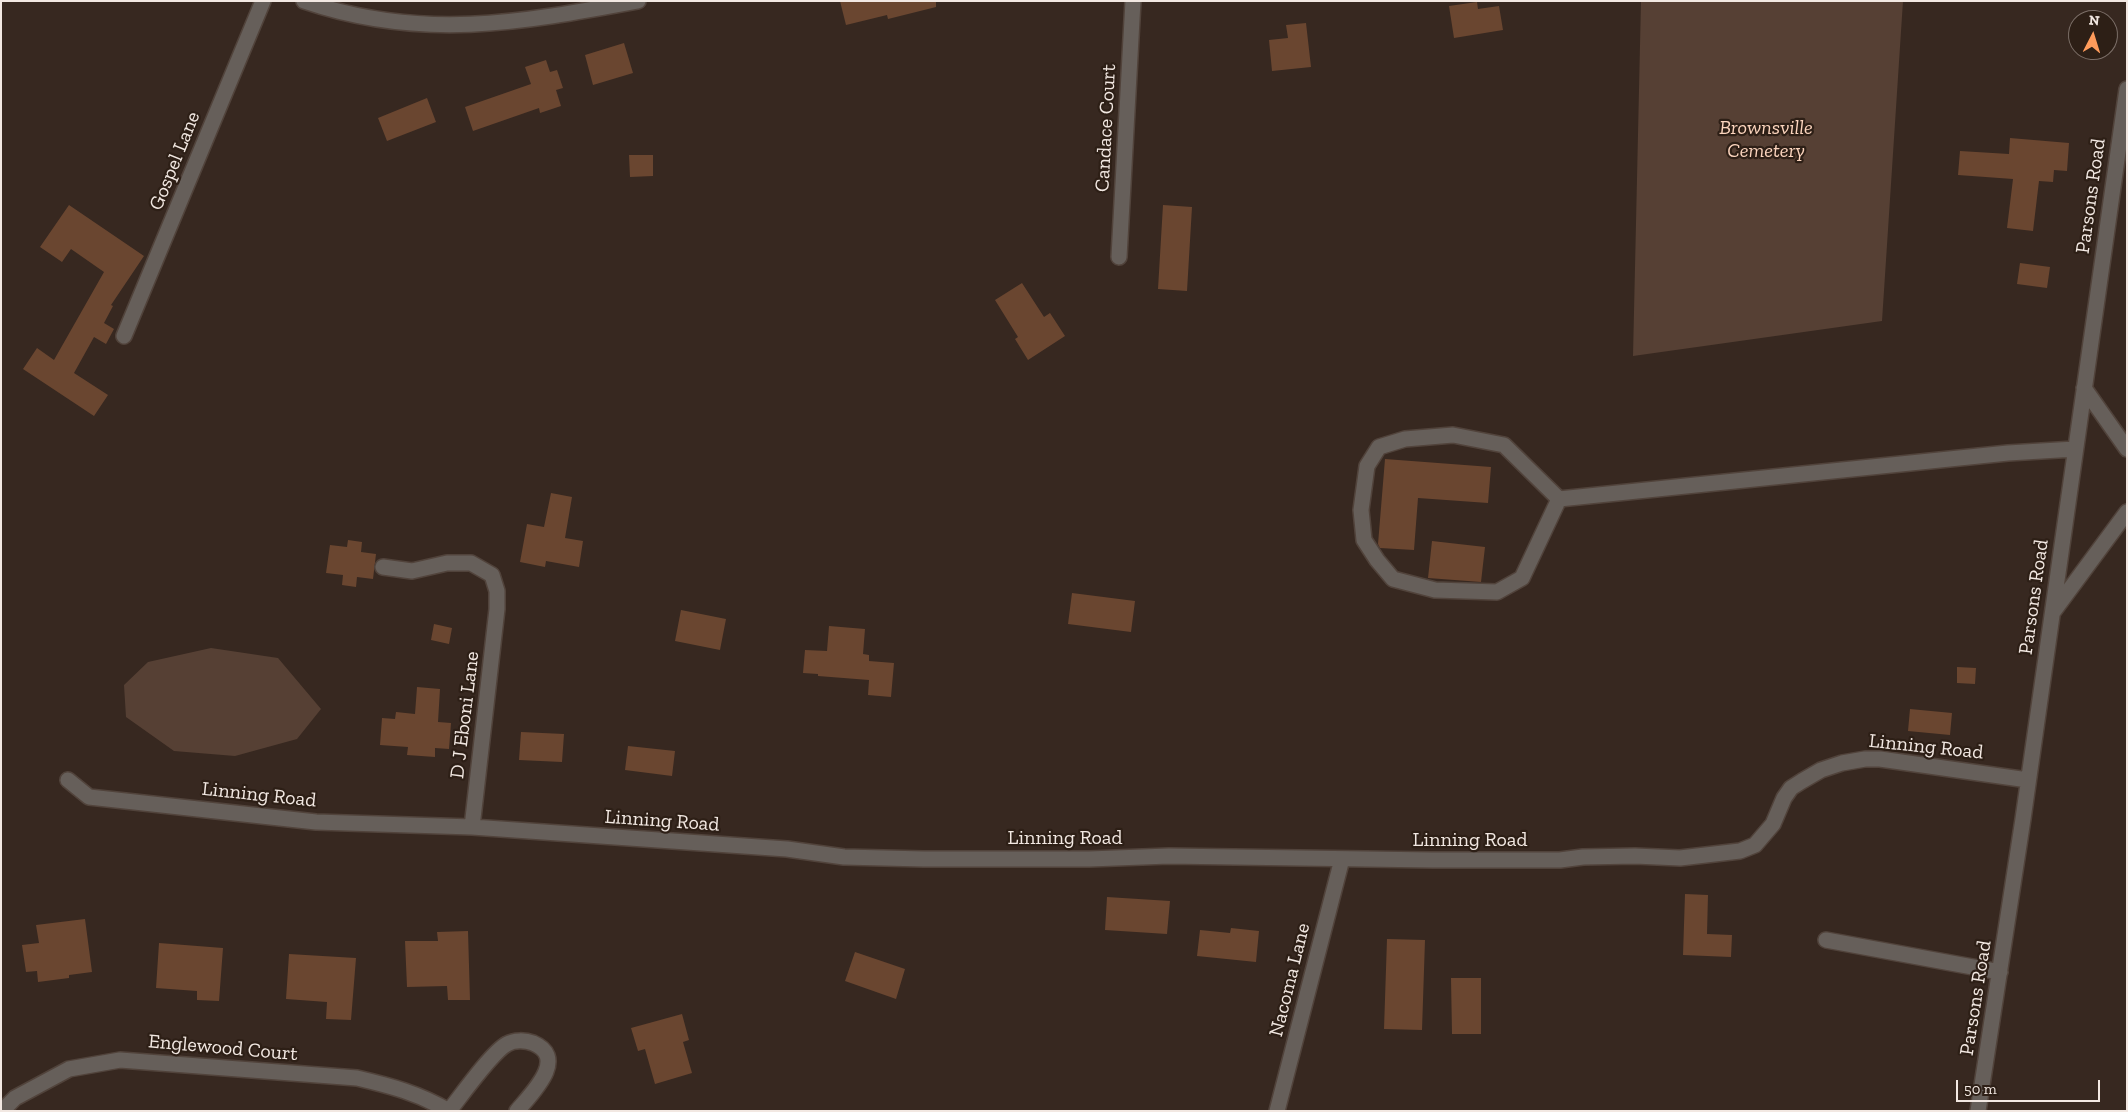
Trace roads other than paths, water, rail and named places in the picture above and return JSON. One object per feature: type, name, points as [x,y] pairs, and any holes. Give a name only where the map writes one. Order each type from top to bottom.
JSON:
[{"type":"street","name":"Gospel Lane","points":[[124,336],[263,1]]},
{"type":"street","points":[[304,1],[363,18],[389,22],[468,26],[505,23],[638,1]]},
{"type":"street","name":"Candace Court","points":[[1118,257],[1132,1]]},
{"type":"street","name":"Parsons Road","points":[[1978,1111],[2028,780],[2127,89]]},
{"type":"street","points":[[2084,388],[2127,449]]},
{"type":"street","points":[[1453,435],[1504,445],[1559,499],[1522,578],[1497,592],[1435,590],[1393,579],[1377,560],[1364,540],[1361,510],[1367,466],[1379,446],[1405,440],[1453,435]]},
{"type":"street","points":[[1559,499],[2008,453],[2075,449]]},
{"type":"street","points":[[2052,613],[2127,512]]},
{"type":"street","name":"D J Eboni Lane","points":[[384,567],[412,571],[447,563],[471,562],[492,575],[497,591],[497,609],[472,827]]},
{"type":"street","name":"Linning Road","points":[[68,780],[79,791],[89,797],[316,822],[472,827],[787,849],[815,854],[854,857],[924,860],[1089,859],[1169,856],[1560,860],[1583,857],[1634,856],[1680,858],[1740,851],[1755,845],[1773,824],[1784,798],[1791,788],[1821,770],[1842,763],[1880,759],[2028,780]]},
{"type":"street","name":"Nacoma Lane","points":[[1277,1111],[1342,859]]},
{"type":"street","points":[[1826,940],[2000,972]]},
{"type":"street","points":[[449,1111],[495,1054],[506,1044],[514,1041],[525,1041],[542,1049],[548,1060],[548,1067],[544,1078],[518,1111]]},
{"type":"street","name":"Englewood Court","points":[[2,1111],[16,1098],[69,1069],[120,1060],[357,1078],[396,1086],[415,1093],[449,1111]]},
{"type":"park label","name":"Brownsville Cemetery","points":[[1766,140]]}]
